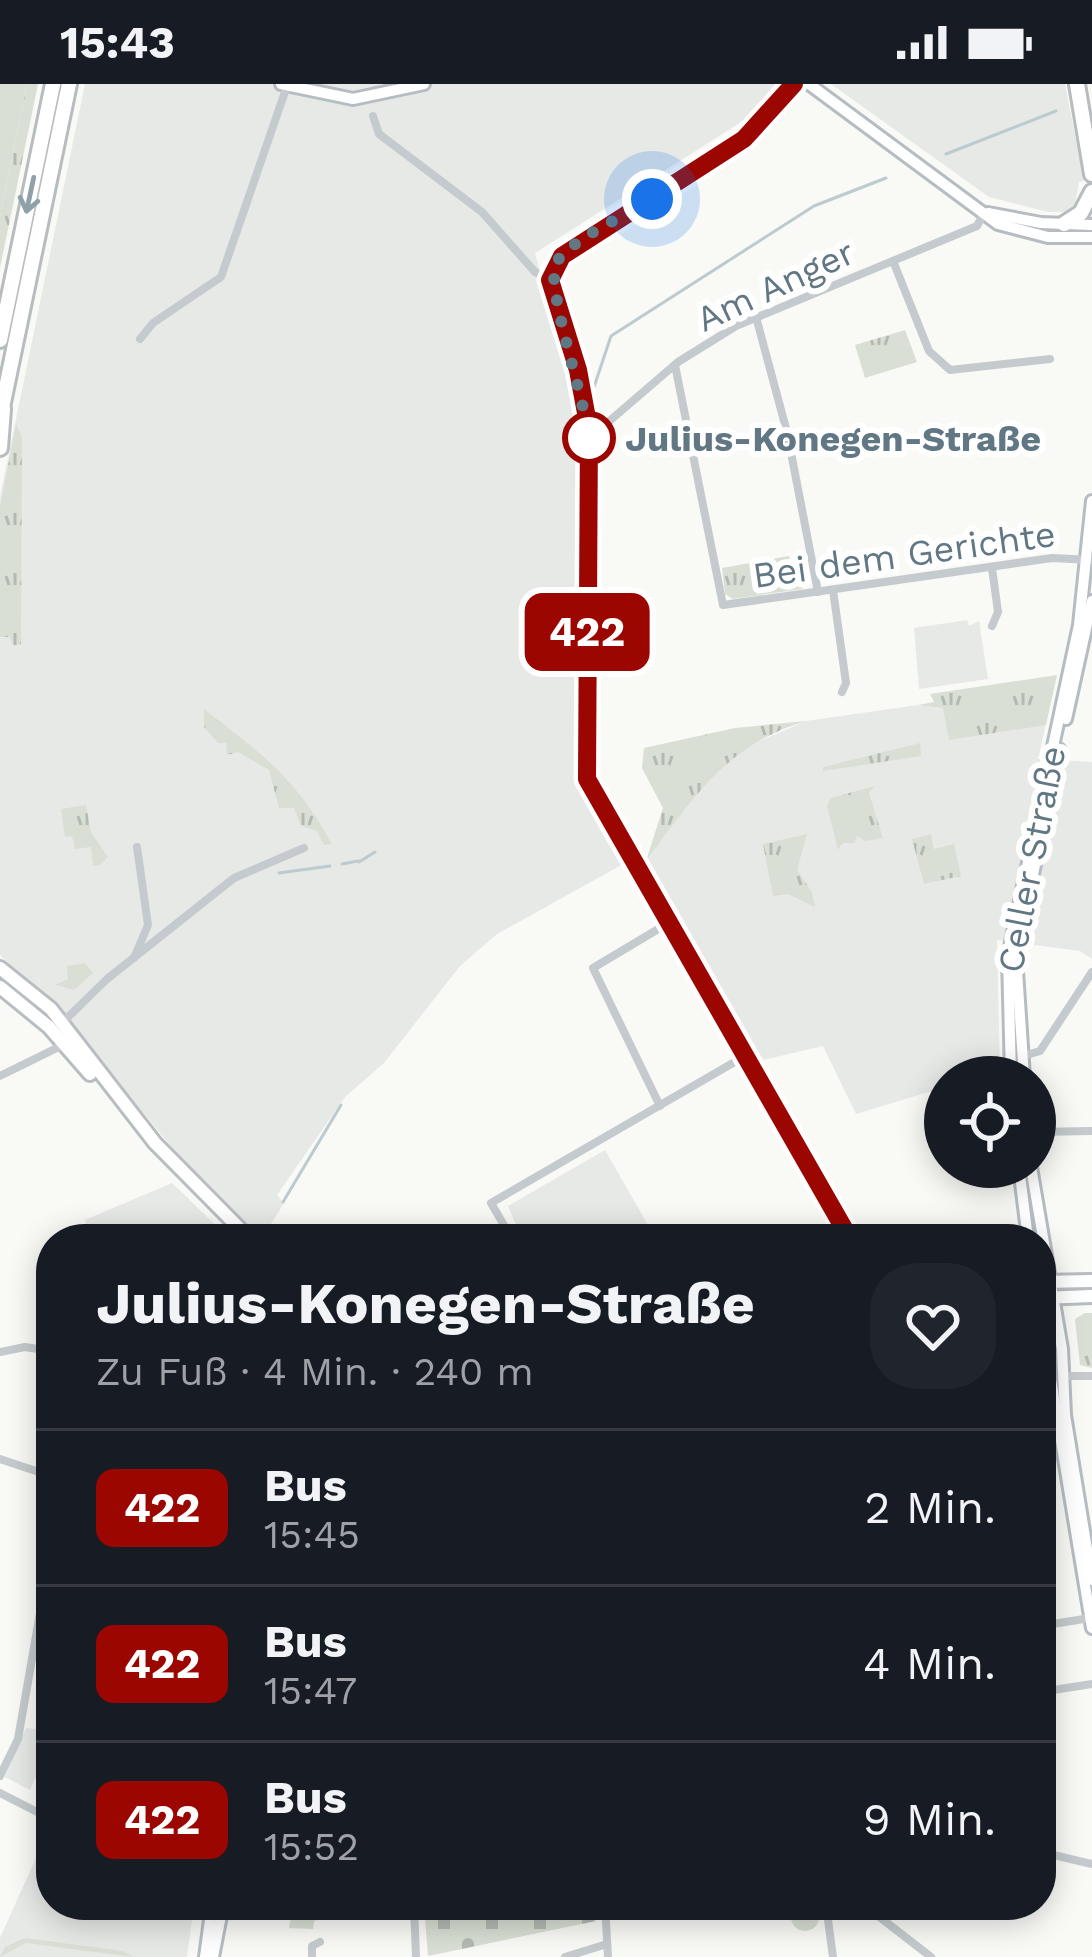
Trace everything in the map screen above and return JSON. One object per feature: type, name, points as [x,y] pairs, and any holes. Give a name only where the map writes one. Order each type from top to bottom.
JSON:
[{"type":"highway","points":[[0,340],[53,84]]},
{"type":"highway","points":[[0,448],[2,410],[72,84]]},
{"type":"highway","points":[[1077,84],[1092,174]]},
{"type":"highway","points":[[1062,231],[1081,213],[1092,192]]},
{"type":"main road","points":[[284,85],[361,99],[424,84]]},
{"type":"main road","points":[[809,84],[984,212],[1062,231],[1092,248]]},
{"type":"main road","points":[[1062,231],[1090,229]]},
{"type":"main road","name":"Celler Straße","points":[[1016,1056],[1012,928],[1079,626],[1092,501]]},
{"type":"main road","name":"Celler Straße","points":[[1016,1056],[1018,938],[1092,601]]},
{"type":"main road","points":[[0,968],[155,1143],[235,1224]]},
{"type":"main road","points":[[0,987],[57,1027]]},
{"type":"main road","points":[[69,1041],[163,1162],[224,1224]]},
{"type":"main road","points":[[1022,1188],[1026,1224]]},
{"type":"main road","points":[[1034,1188],[1038,1224]]},
{"type":"main road","points":[[1056,1282],[1092,1282]]},
{"type":"main road","points":[[1056,1298],[1092,1296]]},
{"type":"main road","points":[[1056,1339],[1064,1376],[1056,1393]]},
{"type":"main road","points":[[1056,1364],[1064,1376]]},
{"type":"main road","points":[[1056,1413],[1092,1580]]},
{"type":"main road","points":[[1056,1417],[1091,1623]]},
{"type":"main road","points":[[209,1957],[211,1920]]},
{"type":"main road","points":[[209,1957],[220,1920]]},
{"type":"street","points":[[794,84],[744,139],[562,256],[550,280],[578,370],[589,429],[587,779],[841,1224]]},
{"type":"street","points":[[140,339],[153,323],[220,278],[284,85]]},
{"type":"street","points":[[374,116],[379,134],[482,212],[535,272],[550,280]]},
{"type":"street","name":"Am Anger","points":[[599,430],[675,364],[756,317],[977,226],[984,212]]},
{"type":"street","points":[[893,261],[929,351],[950,370],[1050,359]]},
{"type":"street","points":[[756,317],[784,418],[818,592]]},
{"type":"street","name":"Bei dem Gerichte","points":[[675,364],[723,605],[992,568],[1087,560]]},
{"type":"street","points":[[992,568],[998,612],[992,626]]},
{"type":"street","points":[[833,590],[846,683],[842,692]]},
{"type":"street","points":[[134,959],[148,925],[137,847]]},
{"type":"street","points":[[57,1027],[243,872],[304,848]]},
{"type":"street","points":[[659,1106],[593,968],[670,922]]},
{"type":"street","points":[[1020,1056],[1040,1051],[1092,972]]},
{"type":"street","points":[[1076,999],[1092,999]]},
{"type":"street","points":[[0,1076],[69,1041]]},
{"type":"street","points":[[503,1224],[491,1203],[745,1056]]},
{"type":"street","points":[[1056,1132],[1092,1131]]},
{"type":"street","points":[[0,1352],[36,1349]]},
{"type":"street","points":[[1064,1376],[1092,1376]]},
{"type":"street","points":[[0,1460],[36,1471]]},
{"type":"street","points":[[1056,1625],[1091,1623]]},
{"type":"street","points":[[0,1776],[18,1739],[36,1636]]},
{"type":"street","points":[[1056,1690],[1092,1684]]},
{"type":"street","points":[[0,1793],[36,1811]]},
{"type":"street","points":[[1056,1856],[1092,1864]]},
{"type":"street","points":[[415,1920],[416,1957]]},
{"type":"street","points":[[606,1920],[608,1957]]},
{"type":"street","points":[[828,1920],[832,1957]]},
{"type":"street","points":[[883,1920],[931,1957]]},
{"type":"street","points":[[312,1957],[313,1946],[320,1942]]},
{"type":"street","points":[[565,1957],[607,1944]]},
{"type":"shaded area","points":[[85,84],[775,84],[749,117],[535,253],[578,412],[578,781],[625,863],[497,934],[460,966],[384,1063],[345,1097],[277,1195],[284,1203],[271,1224],[248,1224],[174,1150],[63,1015],[0,955],[0,497]]},
{"type":"shaded area","points":[[831,84],[1065,84],[1084,181],[1079,182],[1075,204],[1064,212],[1048,212],[989,197]]},
{"type":"shaded area","points":[[967,620],[969,626],[979,621],[988,679],[919,689],[914,628]]},
{"type":"shaded area","points":[[918,705],[1047,719],[1038,759],[1092,762],[1092,959],[1080,951],[997,940],[1000,1056],[924,1056],[924,1093],[856,1114],[823,1046],[759,1061],[646,861],[708,776],[739,750],[806,721]]},
{"type":"shaded area","points":[[605,1150],[647,1224],[516,1224],[508,1206]]},
{"type":"shaded area","points":[[172,1183],[214,1224],[86,1224],[85,1220]]},
{"type":"shaded area","points":[[26,1728],[36,1729],[36,1778],[30,1790],[5,1777]]},
{"type":"shaded area","points":[[36,1858],[36,1920],[192,1920],[187,1957],[0,1957],[0,1938]]},
{"type":"green space","points":[[0,84],[27,84],[0,216]]},
{"type":"green space","points":[[27,84],[38,84],[0,268],[0,216]]},
{"type":"green space","points":[[905,330],[917,362],[865,378],[855,345]]},
{"type":"green space","points":[[16,424],[22,437],[21,644],[14,646],[9,637],[0,637],[0,507]]},
{"type":"green space","points":[[789,556],[791,564],[803,562],[807,581],[802,589],[733,599],[725,594],[722,568]]},
{"type":"green space","points":[[1057,675],[1046,725],[949,740],[943,708],[918,705],[934,702],[930,694]]},
{"type":"green space","points":[[204,709],[291,784],[332,844],[324,845],[317,831],[301,826],[294,808],[279,808],[269,770],[238,752],[227,755],[226,743],[218,743],[204,727]]},
{"type":"green space","points":[[806,721],[778,731],[733,759],[696,795],[646,861],[663,808],[642,768],[644,748],[735,728]]},
{"type":"green space","points":[[920,743],[921,756],[823,771],[823,767]]},
{"type":"green space","points":[[875,786],[869,793],[883,838],[865,841],[857,836],[855,843],[842,843],[838,850],[827,806],[831,798]]},
{"type":"green space","points":[[86,805],[91,832],[108,857],[100,865],[93,866],[91,847],[75,849],[72,836],[65,837],[61,809]]},
{"type":"green space","points":[[807,834],[797,870],[812,892],[815,907],[788,894],[773,896],[763,844]]},
{"type":"green space","points":[[931,834],[934,849],[954,844],[961,876],[924,884],[912,839]]},
{"type":"green space","points":[[85,963],[93,973],[74,990],[55,985],[68,979],[67,966]]},
{"type":"green space","points":[[1092,1313],[1092,1368],[1080,1365],[1075,1319]]},
{"type":"green space","points":[[290,1920],[318,1920],[313,1929],[289,1928]]},
{"type":"green space","points":[[425,1920],[596,1920],[596,1921],[428,1956]]},
{"type":"green space","points":[[792,1920],[818,1920],[805,1931]]},
{"type":"green space","points":[[25,1938],[123,1951],[133,1957],[26,1943],[0,1957],[5,1947]]},
{"type":"waterway","points":[[946,154],[1056,111]]},
{"type":"waterway","points":[[594,387],[611,336],[814,206],[886,178]]},
{"type":"waterway","points":[[359,862],[375,852]]},
{"type":"waterway","points":[[342,864],[358,861]]},
{"type":"waterway","points":[[279,873],[330,866]]},
{"type":"waterway","points":[[283,1202],[341,1105]]},
{"type":"bus line","name":"422","points":[[794,84],[744,139],[562,256],[550,280],[578,370],[589,429],[587,779],[841,1224]]},
{"type":"place","name":"Julius-Konegen-Straße","points":[[589,438]]},
{"type":"route","points":[[589,438],[589,443],[578,370],[553,298],[552,272],[562,256],[652,199]]}]
